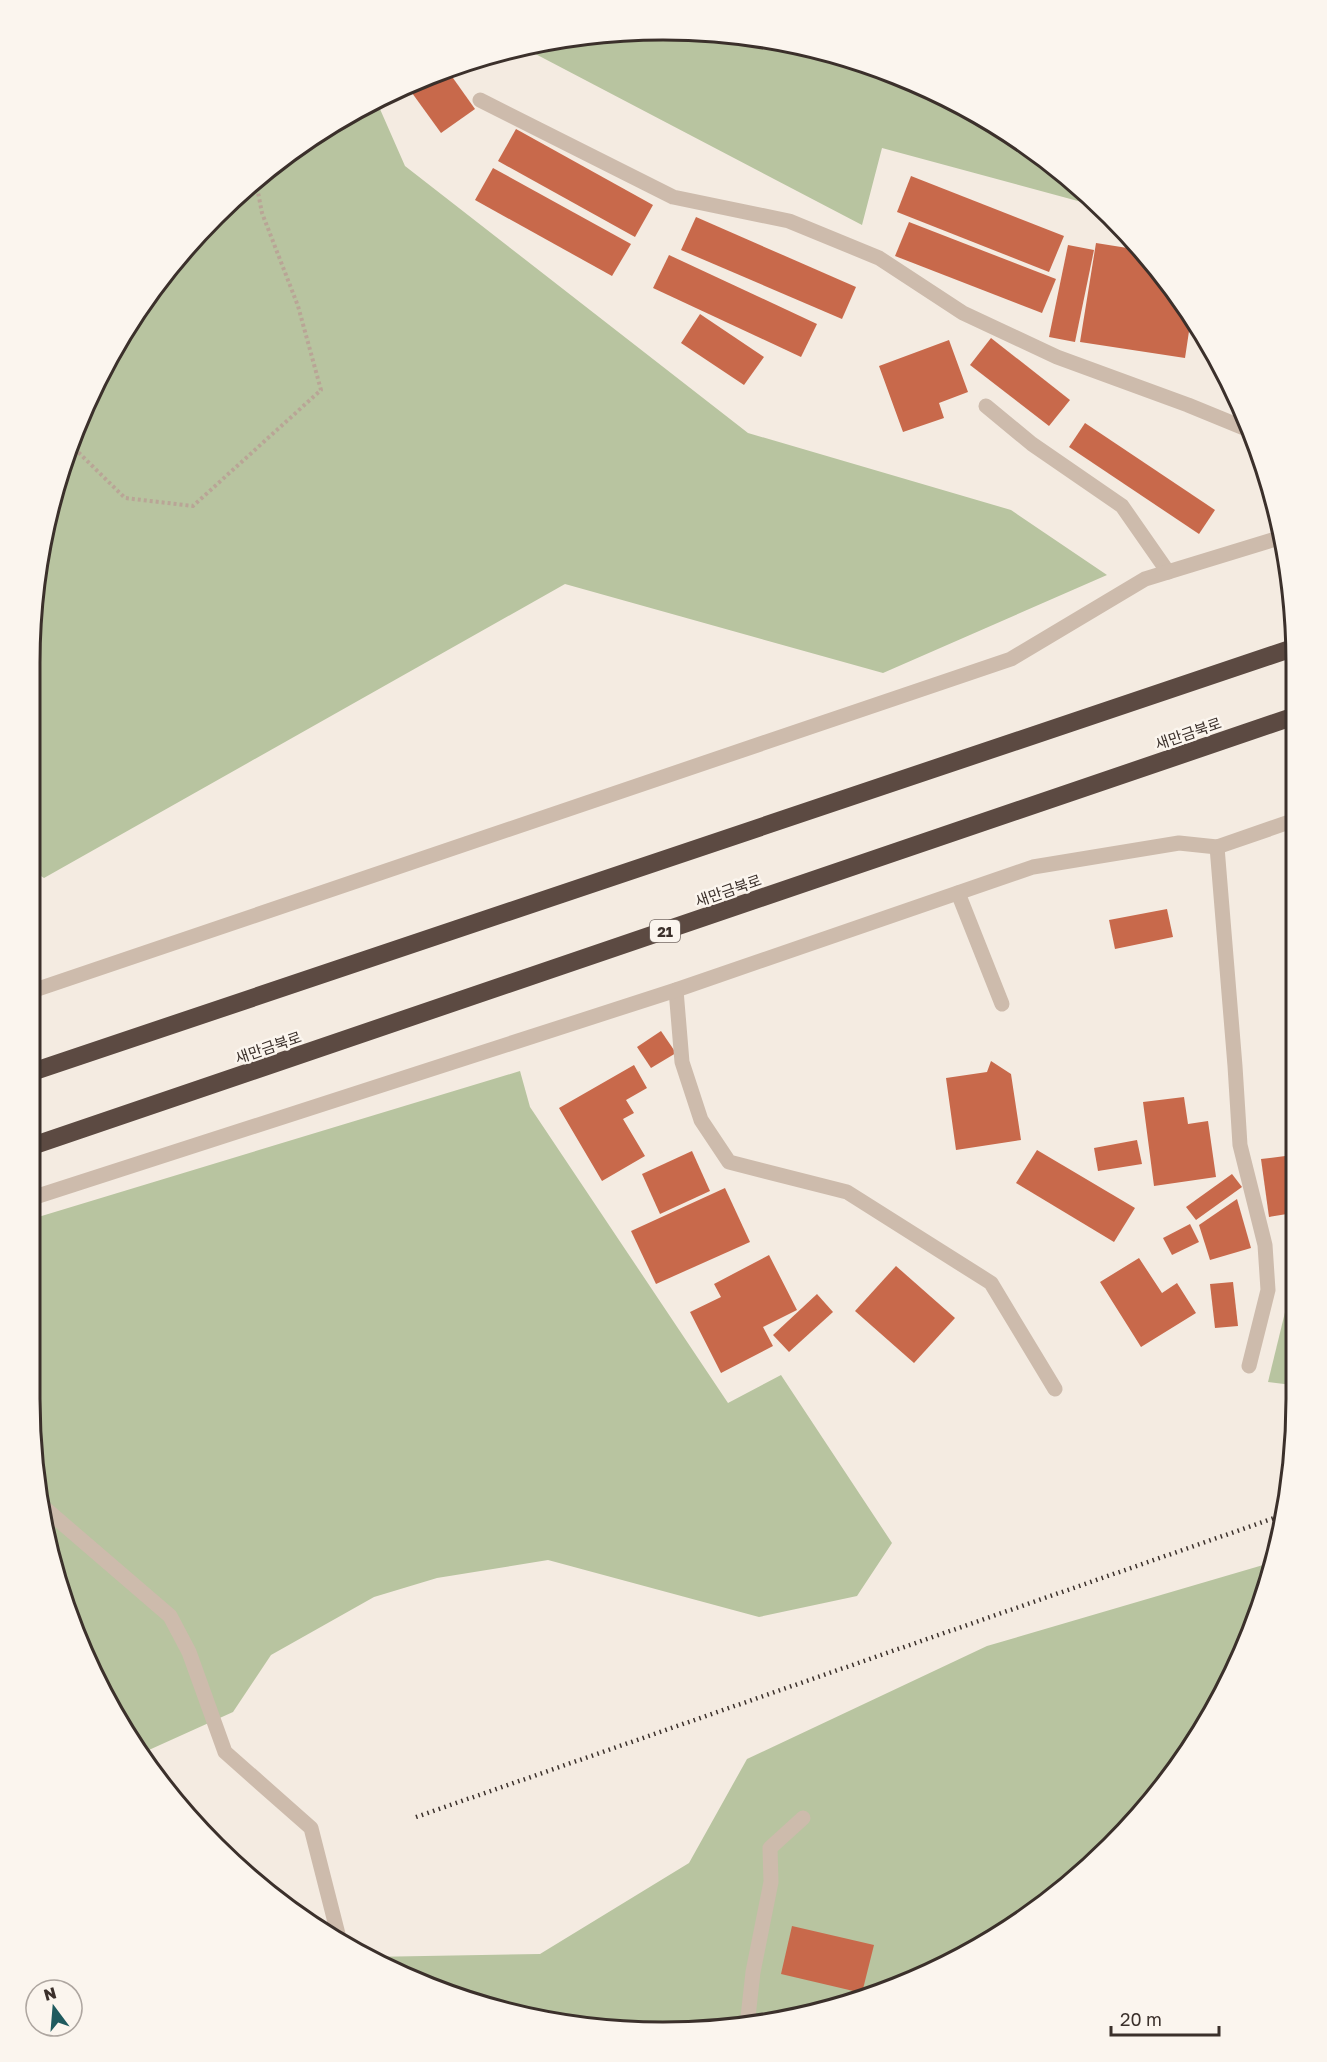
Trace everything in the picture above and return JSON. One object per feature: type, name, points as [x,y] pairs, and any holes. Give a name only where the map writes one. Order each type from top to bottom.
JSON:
[{"type":"highway","points":[[40,1069],[1286,650]]},
{"type":"highway","name":"새만금북로","points":[[40,1143],[1286,719]]},
{"type":"street","points":[[480,100],[673,197],[789,221],[879,258],[963,313],[1057,357],[1239,426]]},
{"type":"street","points":[[986,406],[1032,444],[1122,506],[1168,572]]},
{"type":"street","points":[[40,988],[1011,659],[1145,579],[1274,539]]},
{"type":"street","points":[[40,1195],[676,990],[1033,867],[1179,843],[1217,847],[1286,823]]},
{"type":"street","points":[[1217,847],[1240,1145],[1265,1245],[1268,1290],[1249,1366]]},
{"type":"street","points":[[958,893],[1002,1004]]},
{"type":"street","points":[[676,990],[682,1062],[701,1120],[729,1162],[847,1192],[991,1283],[1055,1389]]},
{"type":"street","points":[[51,1514],[170,1616],[189,1652],[225,1752],[311,1828],[337,1929]]},
{"type":"street","points":[[748,2016],[753,1972],[771,1882],[770,1848],[803,1818]]},
{"type":"path","points":[[78,452],[125,498],[193,506],[321,390],[298,306],[262,213],[258,191]]},
{"type":"green space","points":[[664,40],[745,46],[785,52],[825,62],[902,88],[975,124],[1010,145],[1043,169],[1081,202],[882,148],[862,225],[535,54],[582,46]]},
{"type":"green space","points":[[380,109],[405,166],[748,433],[1011,510],[1107,575],[883,673],[565,584],[44,878],[40,875],[42,623],[52,542],[74,463],[88,425],[124,352],[145,317],[195,253],[223,223],[284,169],[317,145]]},
{"type":"green space","points":[[520,1071],[530,1107],[728,1403],[781,1375],[892,1543],[857,1596],[759,1617],[548,1560],[437,1578],[374,1597],[271,1655],[233,1712],[149,1750],[124,1710],[88,1637],[62,1560],[52,1520],[46,1480],[40,1399],[40,1216]]},
{"type":"green space","points":[[1286,1308],[1286,1384],[1268,1382]]},
{"type":"green space","points":[[1263,1565],[1239,1637],[1203,1710],[1182,1745],[1132,1809],[1074,1867],[1010,1917],[939,1957],[902,1974],[825,2000],[785,2010],[745,2016],[664,2022],[582,2016],[542,2010],[463,1988],[387,1957],[540,1954],[689,1863],[747,1759],[987,1646]]},
{"type":"building","points":[[453,78],[475,109],[441,133],[413,94]]},
{"type":"building","points":[[516,129],[653,205],[635,237],[498,161]]},
{"type":"building","points":[[493,168],[631,244],[612,276],[475,200]]},
{"type":"building","points":[[911,176],[1064,236],[1049,272],[897,212]]},
{"type":"building","points":[[696,217],[856,287],[842,319],[681,250]]},
{"type":"building","points":[[909,222],[1056,279],[1042,313],[895,256]]},
{"type":"building","points":[[1096,243],[1127,248],[1158,284],[1189,329],[1185,358],[1080,342]]},
{"type":"building","points":[[1068,245],[1094,250],[1075,342],[1049,337]]},
{"type":"building","points":[[669,255],[817,324],[801,357],[653,288]]},
{"type":"building","points":[[700,314],[764,357],[744,385],[681,343]]},
{"type":"building","points":[[991,338],[1070,400],[1049,426],[970,365]]},
{"type":"building","points":[[949,340],[968,392],[939,403],[944,418],[903,432],[879,366]]},
{"type":"building","points":[[1085,423],[1215,510],[1199,534],[1069,447]]},
{"type":"building","points":[[1167,909],[1173,937],[1115,949],[1109,920]]},
{"type":"building","points":[[661,1031],[676,1053],[651,1068],[637,1047]]},
{"type":"building","points":[[991,1061],[1011,1074],[1021,1140],[956,1150],[946,1078],[987,1072]]},
{"type":"building","points":[[634,1065],[647,1088],[626,1100],[634,1113],[623,1119],[645,1156],[602,1181],[559,1108]]},
{"type":"building","points":[[1184,1097],[1188,1124],[1208,1121],[1216,1177],[1154,1186],[1143,1102]]},
{"type":"building","points":[[1137,1140],[1142,1164],[1098,1171],[1094,1148]]},
{"type":"building","points":[[1037,1150],[1135,1208],[1114,1242],[1016,1183]]},
{"type":"building","points":[[692,1151],[710,1191],[660,1214],[642,1174]]},
{"type":"building","points":[[1286,1156],[1286,1214],[1269,1217],[1261,1159]]},
{"type":"building","points":[[1232,1174],[1242,1187],[1196,1220],[1186,1207]]},
{"type":"building","points":[[725,1188],[750,1242],[656,1284],[631,1231]]},
{"type":"building","points":[[1237,1199],[1251,1248],[1210,1260],[1199,1225]]},
{"type":"building","points":[[1190,1224],[1199,1242],[1172,1255],[1163,1238]]},
{"type":"building","points":[[769,1255],[797,1310],[763,1327],[773,1346],[721,1373],[690,1312],[721,1297],[714,1284]]},
{"type":"building","points":[[1139,1258],[1162,1293],[1177,1283],[1196,1313],[1141,1347],[1100,1282]]},
{"type":"building","points":[[896,1266],[955,1318],[914,1363],[855,1311]]},
{"type":"building","points":[[1233,1282],[1238,1326],[1215,1328],[1210,1284]]},
{"type":"building","points":[[817,1294],[833,1312],[789,1352],[773,1335]]},
{"type":"building","points":[[792,1926],[874,1945],[863,1988],[854,1991],[781,1974]]},
{"type":"railway","points":[[416,1817],[1275,1518]]}]
